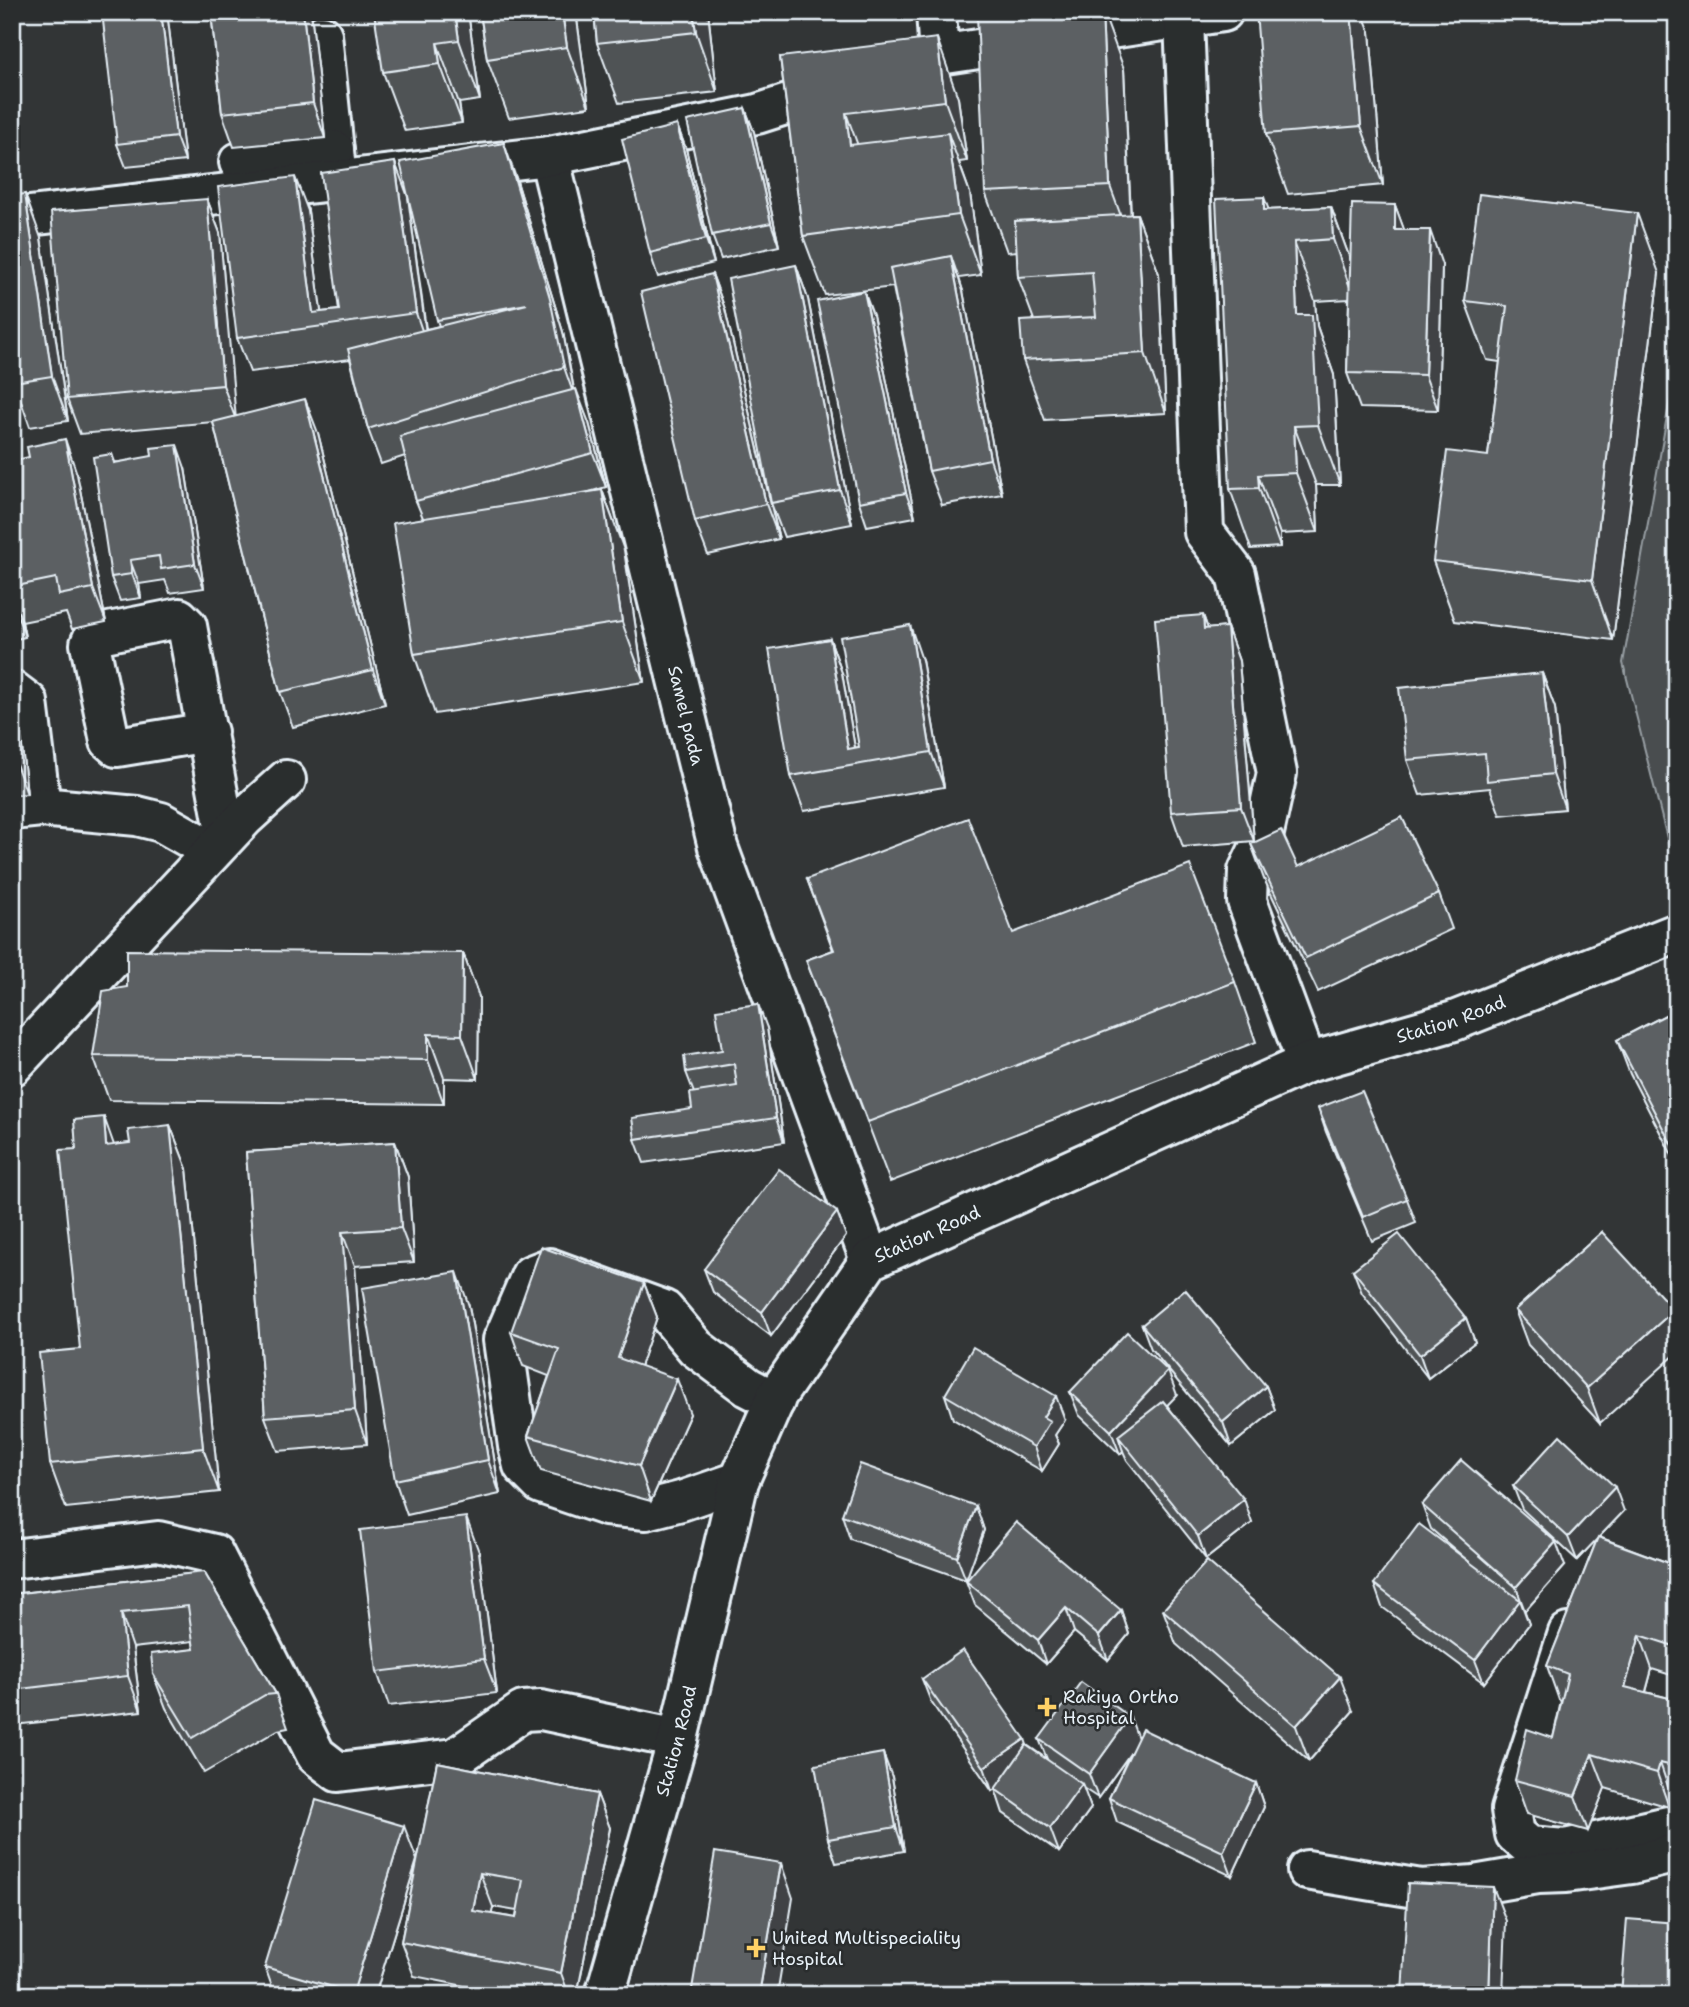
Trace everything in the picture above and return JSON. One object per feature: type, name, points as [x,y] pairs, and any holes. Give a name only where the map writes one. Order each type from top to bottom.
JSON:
[{"type":"street","points":[[936,12],[939,55]]},
{"type":"street","points":[[239,162],[336,165],[549,156],[757,114],[939,55],[1223,12]]},
{"type":"street","points":[[1184,19],[1204,532],[1236,574],[1277,773],[1262,842],[1248,871],[1247,901],[1307,1063]]},
{"type":"street","points":[[322,36],[336,165]]},
{"type":"street","name":"Samel pada","points":[[549,156],[718,847],[870,1260]]},
{"type":"street","points":[[12,218],[336,165]]},
{"type":"street","points":[[12,690],[28,702],[26,808],[137,816],[219,844]]},
{"type":"street","points":[[208,732],[219,844]]},
{"type":"street","points":[[12,1066],[219,844],[286,780]]},
{"type":"street","name":"Station Road","points":[[606,1995],[678,1740],[740,1481],[775,1401],[870,1260],[1307,1063],[1454,1021],[1677,933]]},
{"type":"street","points":[[740,1481],[646,1510],[606,1506],[541,1483],[523,1466],[503,1340],[531,1275],[549,1268],[664,1310],[696,1348],[748,1387],[775,1401]]},
{"type":"street","points":[[12,1559],[158,1541],[214,1554],[316,1755],[338,1772],[456,1758],[523,1711],[541,1710],[678,1740]]},
{"type":"street","points":[[1579,1605],[1569,1628],[1511,1810],[1516,1834],[1530,1846],[1565,1849],[1677,1824]]},
{"type":"street","points":[[1307,1870],[1421,1889],[1474,1885],[1538,1874],[1632,1864],[1677,1853]]},
{"type":"shaded area","points":[[1677,360],[1677,878],[1623,663]]},
{"type":"building","points":[[102,12],[161,12],[176,137],[117,144]]},
{"type":"building","points":[[211,12],[303,12],[313,103],[222,113]]},
{"type":"building","points":[[374,12],[455,12],[459,40],[437,43],[440,64],[383,72]]},
{"type":"building","points":[[480,12],[562,12],[567,47],[487,59]]},
{"type":"building","points":[[594,12],[693,12],[696,32],[597,43]]},
{"type":"building","points":[[1102,12],[1110,186],[985,192],[977,15]]},
{"type":"building","points":[[1256,12],[1351,12],[1361,126],[1266,134]]},
{"type":"building","points":[[937,38],[945,101],[846,113],[850,145],[948,133],[959,215],[803,236],[780,57]]},
{"type":"building","points":[[745,108],[771,223],[712,235],[687,121]]},
{"type":"building","points":[[677,125],[706,239],[650,253],[622,139]]},
{"type":"building","points":[[504,143],[550,298],[564,367],[368,429],[348,349],[527,304],[437,320],[400,162]]},
{"type":"building","points":[[395,162],[416,313],[237,338],[218,187],[295,177],[313,313],[339,310],[321,173]]},
{"type":"building","points":[[25,194],[52,376],[14,382],[12,196]]},
{"type":"building","points":[[1479,194],[1637,213],[1592,580],[1433,561],[1447,451],[1488,456],[1507,306],[1465,301]]},
{"type":"building","points":[[1264,197],[1264,210],[1331,207],[1333,239],[1294,242],[1297,315],[1312,315],[1318,425],[1294,426],[1296,473],[1258,475],[1259,488],[1230,489],[1216,199]]},
{"type":"building","points":[[207,199],[223,385],[67,399],[51,212]]},
{"type":"building","points":[[1352,204],[1395,205],[1395,230],[1430,230],[1425,375],[1347,373]]},
{"type":"building","points":[[1137,214],[1145,353],[1023,360],[1020,321],[1096,317],[1092,272],[1018,277],[1015,221]]},
{"type":"building","points":[[951,256],[990,459],[929,471],[890,268]]},
{"type":"building","points":[[796,265],[840,490],[771,503],[728,279]]},
{"type":"building","points":[[712,274],[766,504],[695,521],[641,292]]},
{"type":"building","points":[[864,291],[906,493],[859,502],[817,301]]},
{"type":"building","points":[[576,389],[593,453],[416,501],[400,436]]},
{"type":"building","points":[[305,399],[373,670],[280,692],[213,422]]},
{"type":"building","points":[[65,439],[93,588],[59,595],[56,578],[12,587],[12,461],[29,457],[27,447]]},
{"type":"building","points":[[177,445],[195,564],[161,569],[159,556],[130,560],[132,574],[111,577],[93,457],[112,454],[114,463],[152,456],[151,448]]},
{"type":"building","points":[[602,490],[622,622],[414,654],[393,523]]},
{"type":"building","points":[[1203,615],[1204,629],[1227,627],[1241,807],[1171,812],[1155,619]]},
{"type":"building","points":[[910,625],[931,752],[791,776],[769,649],[830,639],[848,749],[859,747],[840,637]]},
{"type":"building","points":[[1542,673],[1553,774],[1487,781],[1485,753],[1407,760],[1399,688]]},
{"type":"building","points":[[1402,817],[1439,894],[1306,958],[1251,844],[1281,830],[1298,867]]},
{"type":"building","points":[[968,818],[1013,933],[1190,865],[1235,982],[868,1122],[806,960],[834,950],[807,879]]},
{"type":"building","points":[[127,950],[463,953],[462,1035],[428,1034],[428,1060],[93,1056],[103,991],[127,987]]},
{"type":"building","points":[[758,1004],[776,1118],[635,1139],[632,1118],[692,1109],[690,1093],[737,1086],[734,1064],[686,1072],[684,1056],[722,1050],[716,1010]]},
{"type":"building","points":[[1677,1009],[1677,1155],[1617,1040]]},
{"type":"building","points":[[1362,1091],[1407,1199],[1363,1217],[1318,1108]]},
{"type":"building","points":[[104,1117],[106,1146],[130,1143],[128,1130],[170,1125],[203,1448],[50,1464],[39,1353],[80,1349],[60,1150],[76,1149],[74,1120]]},
{"type":"building","points":[[395,1142],[401,1228],[342,1232],[355,1410],[265,1417],[246,1152]]},
{"type":"building","points":[[779,1169],[837,1212],[762,1312],[704,1269]]},
{"type":"building","points":[[1602,1232],[1674,1310],[1587,1388],[1515,1310]]},
{"type":"building","points":[[1399,1234],[1466,1318],[1420,1355],[1353,1270]]},
{"type":"building","points":[[541,1247],[644,1283],[618,1358],[677,1379],[639,1466],[528,1436],[559,1349],[511,1332]]},
{"type":"building","points":[[457,1272],[488,1460],[395,1480],[362,1288]]},
{"type":"building","points":[[1185,1289],[1266,1386],[1223,1422],[1142,1325]]},
{"type":"building","points":[[1127,1332],[1168,1371],[1111,1431],[1070,1392]]},
{"type":"building","points":[[973,1347],[1056,1396],[1043,1417],[1050,1421],[1034,1447],[945,1395]]},
{"type":"building","points":[[1163,1401],[1244,1499],[1198,1536],[1118,1436]]},
{"type":"building","points":[[1560,1435],[1615,1487],[1568,1537],[1513,1486]]},
{"type":"building","points":[[1461,1460],[1556,1542],[1516,1587],[1422,1505]]},
{"type":"building","points":[[860,1464],[976,1506],[957,1557],[842,1515]]},
{"type":"building","points":[[466,1517],[484,1659],[377,1672],[360,1530]]},
{"type":"building","points":[[1016,1522],[1121,1610],[1099,1636],[1066,1608],[1038,1640],[966,1581]]},
{"type":"building","points":[[1419,1524],[1520,1600],[1475,1660],[1374,1584]]},
{"type":"building","points":[[1598,1537],[1677,1566],[1677,1647],[1640,1635],[1625,1687],[1677,1700],[1677,1767],[1660,1763],[1657,1773],[1592,1754],[1575,1796],[1515,1780],[1527,1729],[1553,1738],[1568,1674],[1547,1666]]},
{"type":"building","points":[[1207,1561],[1340,1677],[1296,1726],[1163,1610]]},
{"type":"building","points":[[204,1572],[276,1694],[265,1695],[192,1738],[153,1674],[151,1654],[194,1649],[188,1606],[121,1613],[128,1676],[12,1690],[12,1594]]},
{"type":"building","points":[[963,1650],[1025,1739],[984,1767],[922,1679]]},
{"type":"building","points":[[1081,1682],[1130,1717],[1089,1774],[1039,1739]]},
{"type":"building","points":[[1142,1729],[1256,1783],[1223,1852],[1109,1798]]},
{"type":"building","points":[[1026,1745],[1082,1784],[1050,1828],[995,1789]]},
{"type":"building","points":[[883,1753],[896,1827],[828,1839],[815,1765]]},
{"type":"building","points":[[437,1762],[597,1794],[561,1973],[401,1942]],"holes":[[[480,1873],[523,1880],[516,1918],[473,1911]]]},
{"type":"building","points":[[316,1800],[404,1826],[353,1993],[265,1967]]},
{"type":"building","points":[[715,1852],[781,1863],[759,1995],[691,1995]]},
{"type":"building","points":[[1408,1883],[1493,1887],[1489,1995],[1402,1995]]},
{"type":"building","points":[[1627,1919],[1677,1923],[1677,1995],[1621,1995]]},
{"type":"place","name":"Rakiya Ortho Hospital","points":[[1047,1707]]},
{"type":"place","name":"United Multispeciality Hospital","points":[[756,1948]]}]
